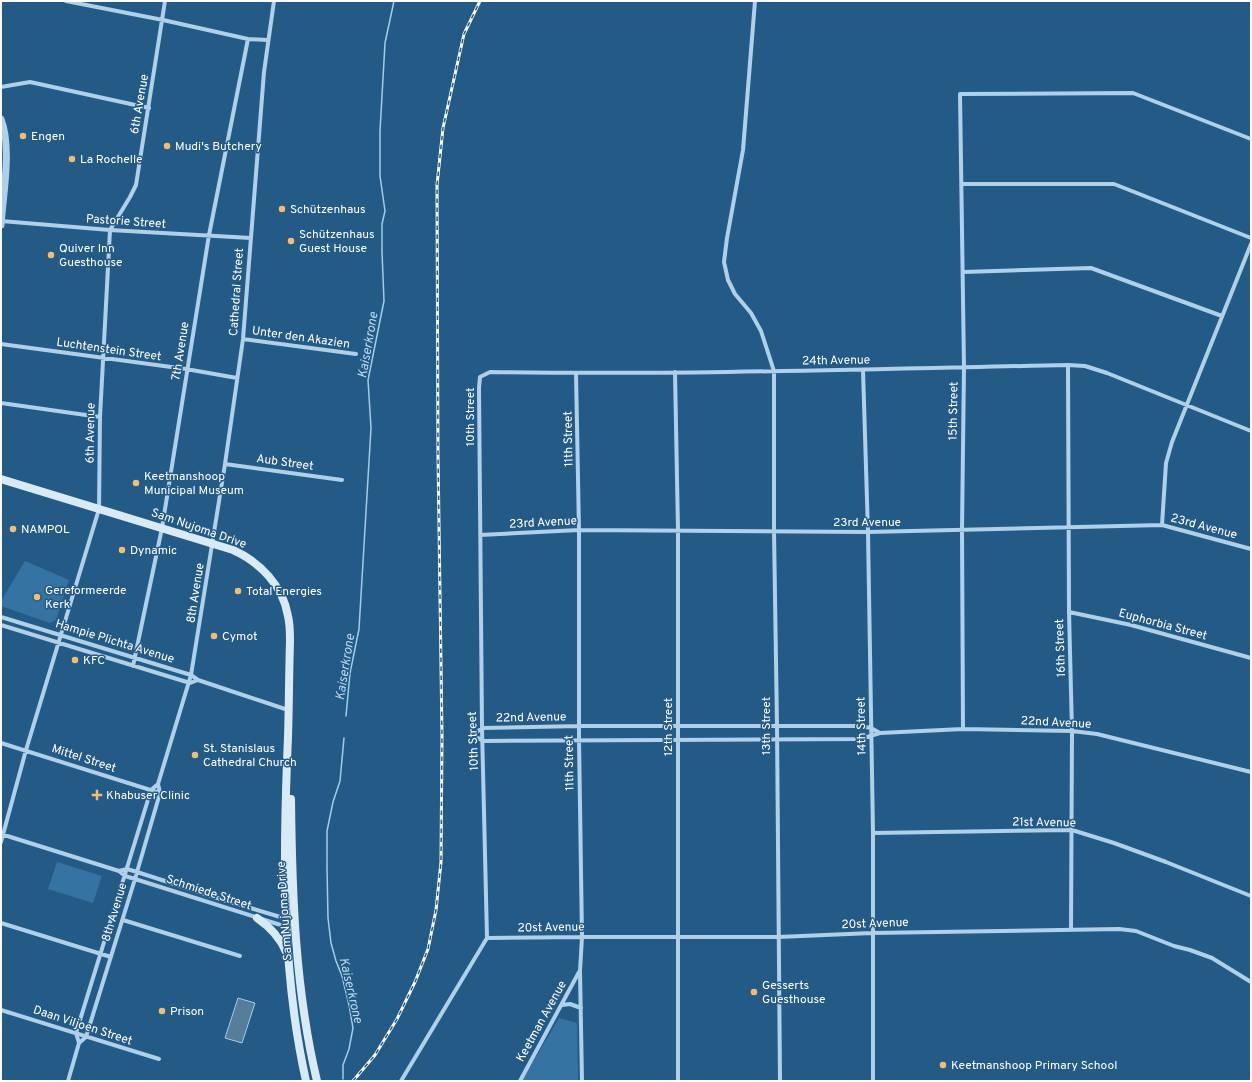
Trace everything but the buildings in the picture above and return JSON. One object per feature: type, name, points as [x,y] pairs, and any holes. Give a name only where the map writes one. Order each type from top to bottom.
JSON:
[{"type":"main road","name":"Sam Nujoma Drive","points":[[2,481],[233,550],[253,561],[269,576],[279,590],[288,616],[290,641],[288,739],[286,751],[286,922],[288,956],[298,1041],[306,1081]]},
{"type":"main road","name":"Sam Nujoma Drive","points":[[288,739],[290,750],[292,862],[295,924],[305,1023],[316,1081]]},
{"type":"main road","points":[[257,918],[268,926],[277,936],[288,956]]},
{"type":"street","points":[[66,1],[163,20],[248,39],[267,40]]},
{"type":"street","name":"6th Avenue","points":[[1,842],[26,750],[60,643],[99,509],[102,358],[110,230],[136,185],[165,1]]},
{"type":"street","name":"Cathedral Street","points":[[213,544],[243,339],[267,40],[274,1]]},
{"type":"street","name":"13th Street","points":[[754,1],[743,150],[724,262],[728,280],[735,294],[751,313],[761,331],[774,371],[774,531],[780,1081]]},
{"type":"street","name":"7th Avenue","points":[[133,666],[162,528],[208,235],[248,39]]},
{"type":"street","points":[[1,87],[30,82],[149,108]]},
{"type":"street","name":"15th Street","points":[[963,729],[962,530],[964,367],[960,94],[1133,93],[1251,139]]},
{"type":"street","points":[[1,119],[6,137],[7,154],[1,225]]},
{"type":"street","points":[[961,184],[1114,184],[1251,238]]},
{"type":"street","name":"Pastorie Street","points":[[1,221],[110,230],[251,238]]},
{"type":"street","points":[[1162,525],[1166,463],[1172,442],[1251,244]]},
{"type":"street","points":[[962,272],[1091,268],[1222,316]]},
{"type":"street","name":"Unter den Akazien","points":[[243,339],[356,354]]},
{"type":"street","name":"Luchtenstein Street","points":[[1,344],[186,369],[238,378]]},
{"type":"street","name":"24th Avenue","points":[[480,377],[490,372],[576,373],[863,370],[1068,365],[1085,366],[1107,373],[1251,431]]},
{"type":"street","name":"16th Street","points":[[1068,365],[1069,612],[1072,730],[1071,930]]},
{"type":"street","name":"14th Street","points":[[863,370],[868,532],[873,833],[873,1081]]},
{"type":"street","name":"12th Street","points":[[675,372],[678,530],[678,1081]]},
{"type":"street","name":"11th Street","points":[[576,373],[579,530],[579,739],[582,937],[580,971],[582,1081]]},
{"type":"street","name":"10th Street","points":[[480,377],[482,728],[487,938]]},
{"type":"street","points":[[1,403],[100,417]]},
{"type":"street","name":"Aub Street","points":[[225,464],[342,480]]},
{"type":"street","name":"23rd Avenue","points":[[480,535],[579,530],[868,532],[1162,525],[1251,549]]},
{"type":"street","name":"8th Avenue","points":[[86,1037],[123,920],[160,793],[158,784],[190,683],[213,544]]},
{"type":"street","name":"Euphorbia Street","points":[[1069,612],[1131,624],[1251,658]]},
{"type":"street","name":"Hampie Plichta Avenue","points":[[1,617],[191,675],[198,680],[288,710]]},
{"type":"street","name":"Hampie Plichta Avenue","points":[[1,625],[190,683]]},
{"type":"street","points":[[190,683],[198,680]]},
{"type":"street","name":"22nd Avenue","points":[[880,733],[871,728],[860,726],[579,726],[482,728],[472,735],[483,741],[579,739],[776,740],[860,739],[880,733],[963,729],[1072,730],[1097,734],[1251,772]]},
{"type":"street","name":"Mittel Street","points":[[1,743],[160,793]]},
{"type":"street","points":[[151,790],[158,784]]},
{"type":"street","name":"8th Avenue","points":[[76,1033],[151,790]]},
{"type":"street","name":"21st Avenue","points":[[873,833],[1072,830],[1089,834],[1151,856],[1251,896]]},
{"type":"street","name":"Schmiede Street","points":[[2,834],[119,871],[125,876],[257,918],[295,924]]},
{"type":"street","points":[[119,871],[127,869]]},
{"type":"street","name":"Schmiede Street","points":[[127,869],[295,924]]},
{"type":"street","points":[[123,920],[240,956]]},
{"type":"street","points":[[1,923],[111,957]]},
{"type":"street","name":"20st Avenue","points":[[487,938],[778,937],[872,933],[1119,929],[1136,931],[1174,946],[1212,958],[1251,982]]},
{"type":"street","points":[[401,1081],[487,938]]},
{"type":"street","name":"Keetman Avenue","points":[[520,1081],[580,971]]},
{"type":"street","points":[[562,1005],[570,1004],[581,1008]]},
{"type":"street","name":"Daan Viljoen Street","points":[[1,1010],[158,1060]]},
{"type":"street","points":[[68,1081],[79,1043],[76,1033]]},
{"type":"street","points":[[79,1043],[86,1037]]},
{"type":"shaded area","points":[[25,561],[69,580],[56,620],[50,623],[1,606],[1,601]]},
{"type":"shaded area","points":[[57,862],[102,876],[93,903],[48,889]]},
{"type":"shaded area","points":[[238,998],[255,1003],[242,1043],[225,1038]]},
{"type":"shaded area","points":[[559,1018],[577,1023],[578,1081],[522,1081]]},
{"type":"waterway","name":"Kaiserkrone","points":[[346,716],[350,673],[359,629],[371,428],[368,380],[384,301],[382,224],[385,211],[380,176],[380,131],[385,43],[394,1]]},
{"type":"waterway","name":"Kaiserkrone","points":[[343,1079],[343,1065],[349,1049],[353,1028],[342,976],[331,943],[328,918],[327,831],[333,802],[340,781],[344,738]]},
{"type":"railway","points":[[353,1081],[375,1055],[397,1019],[415,982],[428,949],[436,910],[441,862],[442,736],[438,454],[437,185],[443,128],[464,34],[480,1]]},
{"type":"place","name":"Engen","points":[[23,136]]},
{"type":"place","name":"Mudi's Butchery","points":[[167,146]]},
{"type":"place","name":"La Rochelle","points":[[72,159]]},
{"type":"place","name":"Schützenhaus","points":[[282,209]]},
{"type":"place","name":"Schützenhaus Guest House","points":[[291,241]]},
{"type":"place","name":"Quiver Inn Guesthouse","points":[[51,255]]},
{"type":"place","name":"Keetmanshoop Municipal Museum","points":[[136,483]]},
{"type":"place","name":"NAMPOL","points":[[13,529]]},
{"type":"place","name":"Dynamic","points":[[122,550]]},
{"type":"place","name":"Total Energies","points":[[238,591]]},
{"type":"place","name":"Gereformeerde Kerk","points":[[37,597]]},
{"type":"place","name":"Cymot","points":[[214,636]]},
{"type":"place","name":"KFC","points":[[75,660]]},
{"type":"place","name":"St. Stanislaus Cathedral Church","points":[[195,755]]},
{"type":"place","name":"Khabuser Clinic","points":[[97,795]]},
{"type":"place","name":"Gesserts Guesthouse","points":[[754,992]]},
{"type":"place","name":"Prison","points":[[162,1011]]},
{"type":"place","name":"Keetmanshoop Primary School","points":[[943,1065]]}]
